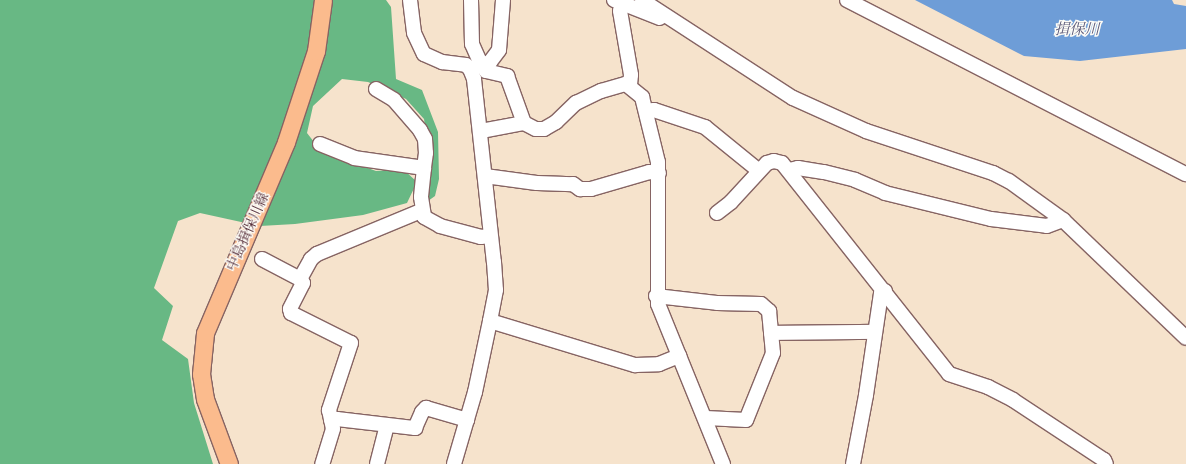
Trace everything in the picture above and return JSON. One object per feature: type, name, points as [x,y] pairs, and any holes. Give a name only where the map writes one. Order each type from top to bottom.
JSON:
[{"type":"main road","name":"中島揖保川線","points":[[229,464],[205,399],[201,374],[205,333],[286,142],[316,51],[323,0]]},
{"type":"street","points":[[410,0],[414,33],[424,54],[442,62],[476,67],[507,76],[524,123]]},
{"type":"street","points":[[454,464],[467,420],[496,290],[476,67],[472,44],[471,0]]},
{"type":"street","points":[[476,67],[490,62],[499,50],[503,0]]},
{"type":"street","points":[[642,0],[672,18],[793,98],[866,131],[993,173],[1009,180],[1063,220],[1186,338]]},
{"type":"street","points":[[847,0],[1186,174]]},
{"type":"street","points":[[618,2],[663,19],[672,18]]},
{"type":"street","points":[[618,2],[631,75],[630,85]]},
{"type":"street","points":[[481,131],[524,123],[536,129],[544,129],[556,122],[576,103],[601,91],[630,85]]},
{"type":"street","points":[[630,85],[642,96],[647,112],[659,173],[656,296],[679,356],[706,418],[723,464]]},
{"type":"street","points":[[376,89],[394,100],[420,130],[425,139],[426,153],[421,211],[430,223],[481,237],[490,236]]},
{"type":"street","points":[[647,112],[654,110],[705,127],[758,170]]},
{"type":"street","points":[[320,144],[354,158],[424,168]]},
{"type":"street","points":[[717,213],[731,202],[758,170],[767,163],[774,161],[782,163],[886,291],[949,374],[988,387],[1013,400],[1104,460],[1106,464]]},
{"type":"street","points":[[789,170],[798,168],[824,172],[855,180],[885,194],[991,219],[1047,226],[1063,220]]},
{"type":"street","points":[[485,176],[537,183],[573,184],[580,189],[591,190],[649,172],[659,173]]},
{"type":"street","points":[[300,279],[311,259],[317,254],[421,211]]},
{"type":"street","points":[[262,259],[300,279],[303,284],[290,309],[292,313],[351,342],[329,410],[333,429],[322,464]]},
{"type":"street","points":[[853,464],[881,294],[886,291]]},
{"type":"street","points":[[656,296],[717,303],[760,304],[769,311],[773,353],[746,420],[706,418]]},
{"type":"street","points":[[490,321],[635,365],[659,364],[679,356]]},
{"type":"street","points":[[771,332],[875,332]]},
{"type":"street","points":[[331,420],[337,419],[415,428],[422,412],[426,408],[467,420]]},
{"type":"street","points":[[377,464],[387,424]]},
{"type":"green space","points":[[0,0],[386,0],[391,7],[396,79],[422,90],[438,132],[439,179],[435,196],[428,201],[430,160],[424,119],[406,99],[368,82],[342,79],[313,106],[307,133],[321,151],[376,171],[403,169],[417,182],[407,203],[363,215],[295,224],[260,226],[200,213],[178,221],[154,288],[173,306],[162,340],[188,359],[194,403],[213,464],[0,464]]},
{"type":"water","name":"揖保川","points":[[915,0],[1172,0],[1174,4],[1186,6],[1186,49],[1080,61],[1024,56]]}]
